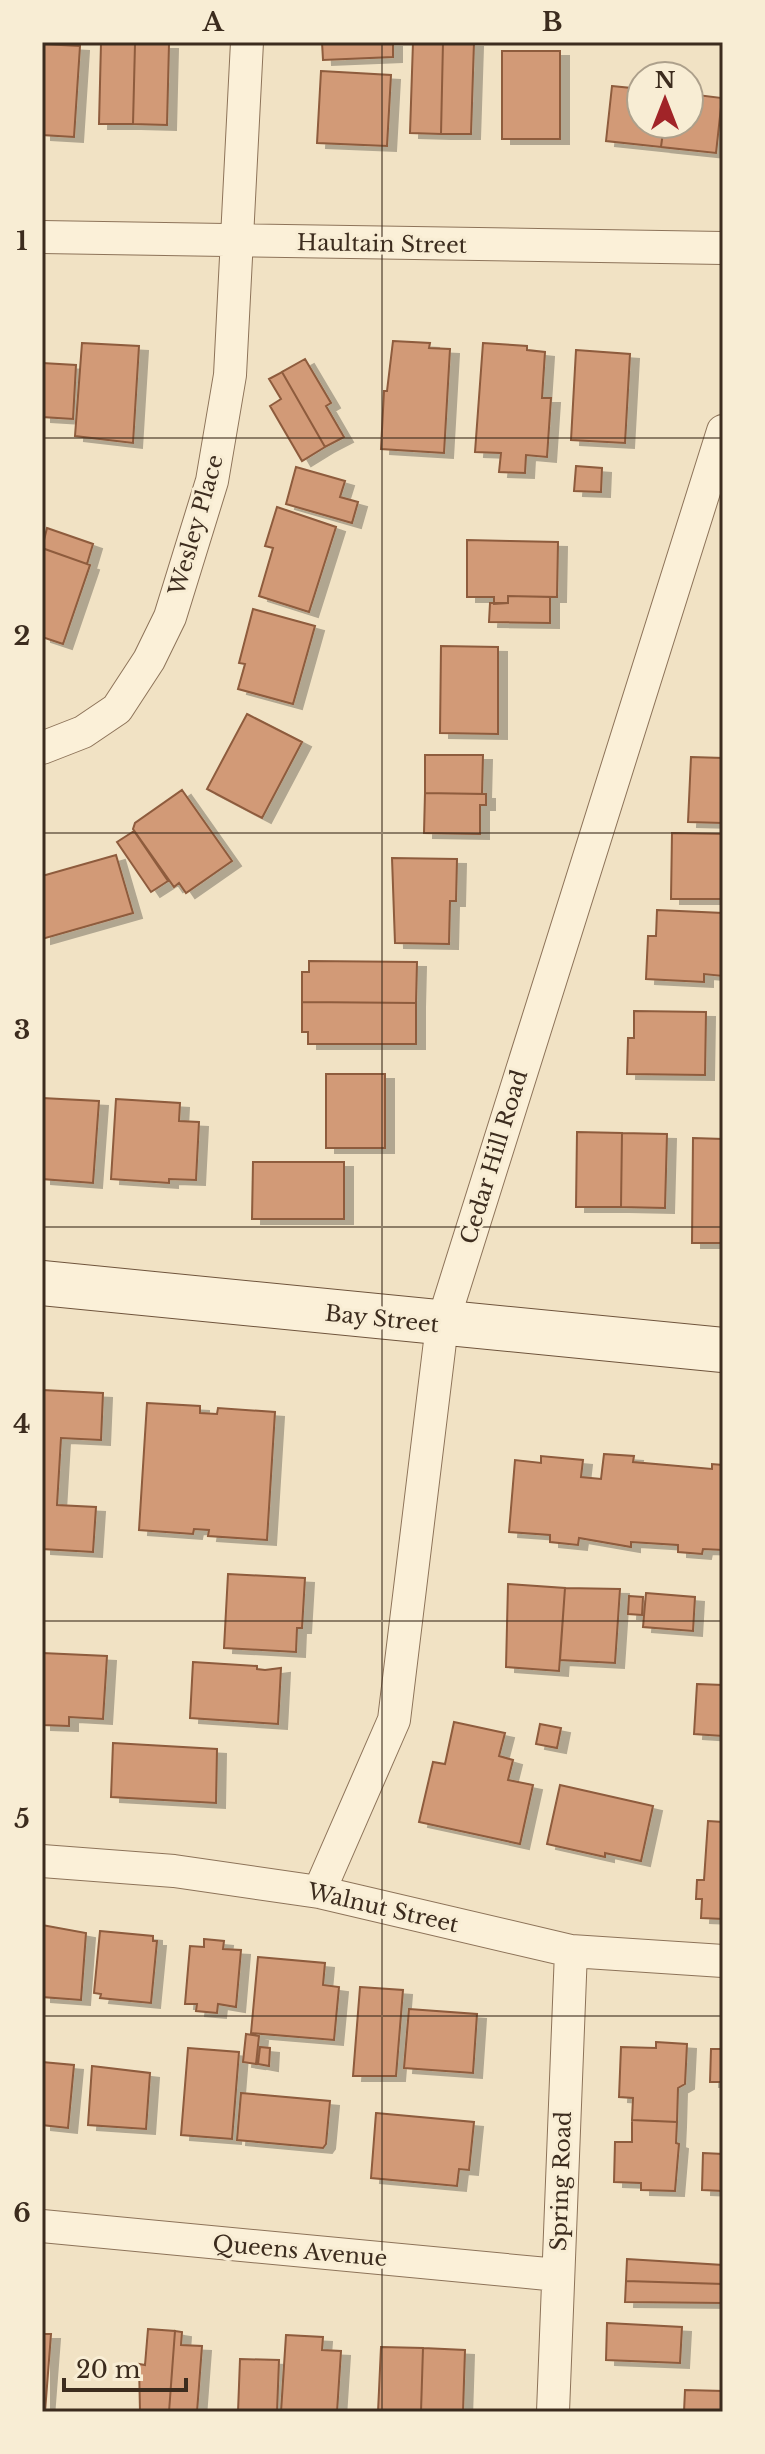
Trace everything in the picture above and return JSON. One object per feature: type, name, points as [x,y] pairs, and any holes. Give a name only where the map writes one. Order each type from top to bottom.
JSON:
[{"type":"main road","name":"Bay Street","points":[[42,1283],[442,1325],[723,1350]]},
{"type":"street","name":"Wesley Place","points":[[42,748],[83,732],[117,709],[149,660],[170,617],[212,481],[230,375],[247,42]]},
{"type":"street","name":"Haultain Street","points":[[42,237],[723,248]]},
{"type":"street","name":"Cedar Hill Road","points":[[319,1892],[394,1720],[442,1325],[723,431]]},
{"type":"street","name":"Walnut Street","points":[[42,1861],[174,1871],[319,1892],[571,1951],[723,1961]]},
{"type":"street","name":"Spring Road","points":[[553,2412],[571,1951]]},
{"type":"street","name":"Queens Avenue","points":[[42,2226],[558,2275]]},
{"type":"building","points":[[322,42],[393,42],[393,57],[323,60]]},
{"type":"building","points":[[413,42],[443,42],[441,134],[410,133]]},
{"type":"building","points":[[443,42],[474,42],[471,134],[441,134]]},
{"type":"building","points":[[101,43],[135,44],[133,124],[99,124]]},
{"type":"building","points":[[42,44],[80,46],[74,137],[42,135]]},
{"type":"building","points":[[135,44],[169,44],[167,125],[133,124]]},
{"type":"building","points":[[502,51],[560,51],[560,139],[502,139]]},
{"type":"building","points":[[321,71],[391,75],[387,146],[317,143]]},
{"type":"building","points":[[612,86],[625,87],[625,140],[662,140],[661,147],[606,141]]},
{"type":"building","points":[[705,96],[722,98],[716,153],[661,147],[662,140],[705,140]]},
{"type":"building","points":[[393,341],[430,343],[429,348],[450,349],[444,453],[381,449],[384,391],[387,391]]},
{"type":"building","points":[[82,343],[139,346],[133,443],[75,436]]},
{"type":"building","points":[[483,343],[527,346],[527,350],[545,352],[542,398],[551,398],[547,457],[526,455],[525,473],[499,472],[501,453],[475,452]]},
{"type":"building","points":[[576,350],[630,354],[625,443],[571,440]]},
{"type":"building","points":[[305,359],[331,403],[326,406],[344,437],[325,447],[282,372]]},
{"type":"building","points":[[42,363],[76,365],[73,419],[42,417]]},
{"type":"building","points":[[282,372],[325,447],[302,461],[270,406],[281,399],[269,379]]},
{"type":"building","points":[[576,466],[602,468],[601,492],[574,491]]},
{"type":"building","points":[[296,467],[345,481],[340,497],[358,502],[352,523],[286,504]]},
{"type":"building","points":[[277,507],[336,527],[309,612],[259,596],[273,548],[265,546]]},
{"type":"building","points":[[47,528],[93,544],[87,564],[42,548]]},
{"type":"building","points":[[467,540],[558,542],[557,597],[508,596],[508,603],[494,604],[494,597],[467,597]]},
{"type":"building","points":[[42,548],[90,565],[63,644],[42,637]]},
{"type":"building","points":[[508,596],[550,597],[550,623],[489,622],[490,603],[508,603]]},
{"type":"building","points":[[253,609],[315,626],[293,704],[238,689],[245,664],[239,663]]},
{"type":"building","points":[[441,646],[498,647],[498,734],[440,733]]},
{"type":"building","points":[[247,714],[302,742],[262,818],[207,789]]},
{"type":"building","points":[[425,755],[483,755],[482,794],[425,793]]},
{"type":"building","points":[[691,757],[723,758],[723,823],[688,822]]},
{"type":"building","points":[[182,790],[232,861],[186,893],[179,883],[174,887],[133,829],[135,823]]},
{"type":"building","points":[[425,793],[486,794],[486,805],[480,805],[480,834],[424,833]]},
{"type":"building","points":[[134,831],[168,881],[151,892],[117,842]]},
{"type":"building","points":[[672,833],[723,834],[723,899],[671,899]]},
{"type":"building","points":[[116,855],[133,913],[42,939],[42,876]]},
{"type":"building","points":[[392,858],[457,859],[456,901],[450,901],[449,944],[395,943]]},
{"type":"building","points":[[657,910],[723,913],[723,976],[704,974],[704,982],[646,979],[648,936],[656,936]]},
{"type":"building","points":[[309,961],[417,962],[416,1003],[302,1002],[302,972],[309,972]]},
{"type":"building","points":[[302,1002],[416,1003],[416,1044],[308,1044],[308,1032],[302,1032]]},
{"type":"building","points":[[634,1011],[706,1012],[705,1075],[627,1074],[628,1038],[634,1038]]},
{"type":"building","points":[[326,1074],[385,1074],[385,1148],[326,1148]]},
{"type":"building","points":[[42,1098],[99,1101],[93,1183],[42,1179]]},
{"type":"building","points":[[116,1099],[180,1103],[179,1121],[199,1122],[196,1180],[169,1179],[169,1183],[111,1179]]},
{"type":"building","points":[[577,1132],[622,1133],[621,1207],[576,1207]]},
{"type":"building","points":[[622,1133],[667,1134],[665,1208],[621,1207]]},
{"type":"building","points":[[693,1138],[723,1139],[723,1243],[692,1243]]},
{"type":"building","points":[[253,1162],[344,1162],[344,1219],[252,1219]]},
{"type":"building","points":[[42,1390],[103,1393],[101,1440],[61,1438],[57,1505],[96,1507],[93,1552],[42,1549]]},
{"type":"building","points":[[147,1403],[200,1406],[200,1413],[217,1414],[218,1408],[275,1412],[267,1540],[208,1536],[209,1530],[194,1529],[193,1534],[139,1530]]},
{"type":"building","points":[[604,1454],[634,1456],[633,1462],[712,1469],[712,1464],[723,1465],[723,1550],[703,1549],[702,1554],[678,1552],[678,1545],[631,1542],[631,1547],[579,1538],[578,1545],[550,1542],[550,1535],[509,1532],[515,1460],[541,1463],[541,1456],[583,1460],[581,1477],[601,1479]]},
{"type":"building","points":[[228,1574],[305,1578],[302,1628],[297,1628],[296,1652],[224,1648]]},
{"type":"building","points":[[508,1584],[565,1588],[559,1671],[506,1667]]},
{"type":"building","points":[[565,1588],[620,1589],[615,1663],[560,1660]]},
{"type":"building","points":[[646,1593],[695,1597],[693,1631],[643,1627]]},
{"type":"building","points":[[629,1596],[643,1597],[642,1615],[628,1614]]},
{"type":"building","points":[[42,1653],[107,1656],[103,1719],[69,1717],[69,1726],[42,1725]]},
{"type":"building","points":[[193,1662],[257,1666],[257,1669],[265,1670],[281,1668],[278,1724],[190,1718]]},
{"type":"building","points":[[697,1684],[723,1685],[723,1736],[694,1734]]},
{"type":"building","points":[[454,1722],[505,1733],[499,1756],[513,1760],[508,1780],[533,1785],[520,1844],[419,1822],[433,1762],[445,1764]]},
{"type":"building","points":[[540,1724],[561,1728],[557,1748],[536,1744]]},
{"type":"building","points":[[113,1743],[217,1749],[216,1803],[111,1797]]},
{"type":"building","points":[[560,1785],[653,1806],[641,1861],[605,1853],[605,1857],[547,1844]]},
{"type":"building","points":[[708,1821],[723,1822],[723,1919],[701,1918],[702,1899],[696,1899],[697,1880],[704,1880]]},
{"type":"building","points":[[42,1925],[86,1933],[81,2000],[42,1997]]},
{"type":"building","points":[[100,1931],[153,1936],[153,1941],[157,1941],[151,2003],[100,1998],[101,1994],[94,1993]]},
{"type":"building","points":[[204,1939],[224,1941],[223,1949],[241,1950],[236,2007],[218,2004],[217,2013],[196,2011],[197,2004],[185,2004],[190,1946],[204,1947]]},
{"type":"building","points":[[258,1957],[325,1963],[323,1985],[339,1987],[334,2040],[251,2033]]},
{"type":"building","points":[[360,1987],[403,1990],[396,2076],[353,2076]]},
{"type":"building","points":[[409,2009],[477,2014],[473,2073],[404,2068]]},
{"type":"building","points":[[246,2034],[259,2036],[256,2064],[243,2062]]},
{"type":"building","points":[[656,2042],[687,2044],[685,2084],[678,2088],[677,2122],[632,2120],[633,2098],[619,2097],[621,2047],[656,2048]]},
{"type":"building","points":[[260,2047],[270,2048],[269,2066],[258,2064]]},
{"type":"building","points":[[188,2048],[239,2052],[232,2139],[181,2135]]},
{"type":"building","points":[[711,2049],[723,2049],[723,2082],[710,2082]]},
{"type":"building","points":[[42,2062],[74,2065],[68,2128],[42,2125]]},
{"type":"building","points":[[92,2066],[150,2073],[146,2129],[88,2125]]},
{"type":"building","points":[[241,2093],[330,2101],[326,2144],[323,2148],[237,2140]]},
{"type":"building","points":[[376,2113],[474,2122],[469,2170],[459,2169],[457,2186],[371,2178]]},
{"type":"building","points":[[632,2120],[677,2122],[676,2143],[679,2144],[675,2191],[641,2190],[641,2183],[614,2182],[615,2142],[632,2142]]},
{"type":"building","points":[[703,2153],[723,2154],[723,2191],[702,2190]]},
{"type":"building","points":[[627,2259],[723,2265],[723,2284],[626,2281]]},
{"type":"building","points":[[626,2281],[723,2284],[723,2303],[625,2302]]},
{"type":"building","points":[[607,2323],[682,2327],[680,2363],[606,2360]]},
{"type":"building","points":[[148,2329],[175,2331],[169,2412],[140,2412],[139,2364],[145,2365]]},
{"type":"building","points":[[175,2331],[182,2332],[181,2345],[202,2346],[197,2412],[169,2412]]},
{"type":"building","points":[[42,2334],[51,2334],[45,2412],[42,2412]]},
{"type":"building","points":[[286,2335],[323,2337],[322,2350],[341,2351],[337,2412],[281,2412]]},
{"type":"building","points":[[381,2347],[423,2348],[421,2412],[378,2412]]},
{"type":"building","points":[[423,2348],[465,2350],[463,2412],[421,2412]]},
{"type":"building","points":[[240,2359],[279,2360],[277,2412],[238,2412]]},
{"type":"building","points":[[685,2390],[723,2391],[723,2412],[684,2412]]}]
